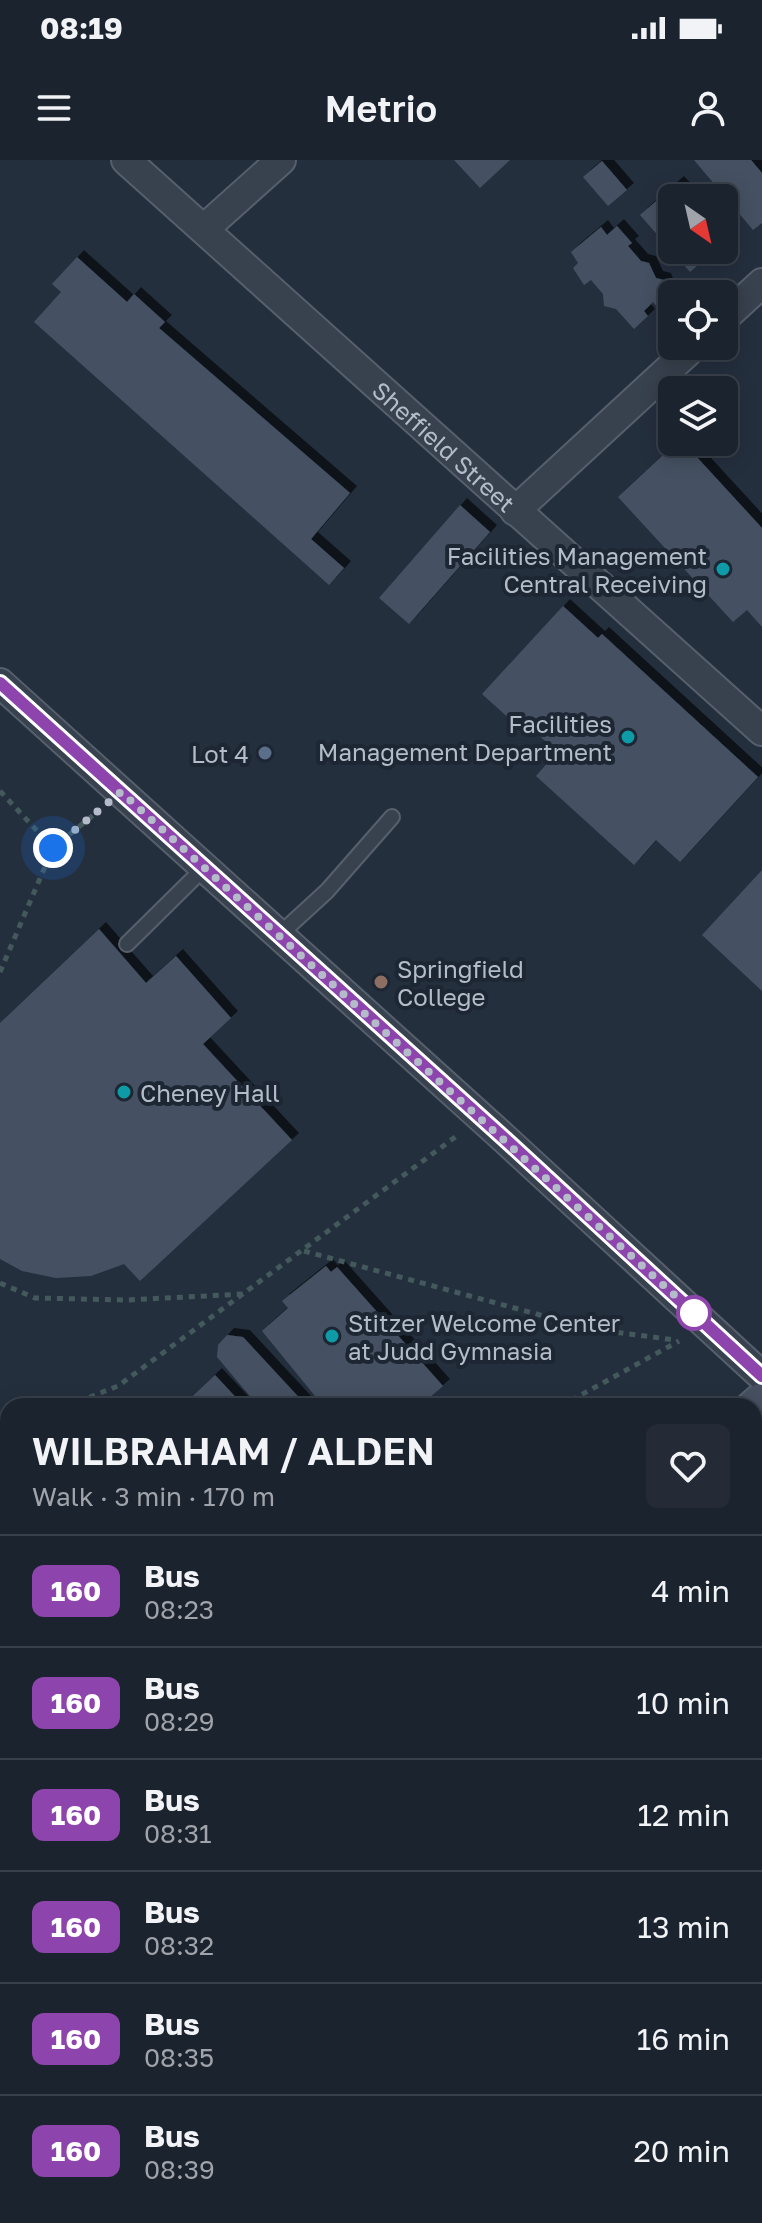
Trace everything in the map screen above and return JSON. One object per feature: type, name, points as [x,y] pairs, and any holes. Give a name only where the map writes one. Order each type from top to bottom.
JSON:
[{"type":"street","name":"Sheffield Street","points":[[126,160],[762,731]]},
{"type":"street","points":[[204,229],[281,160]]},
{"type":"street","points":[[738,305],[762,283]]},
{"type":"street","points":[[515,511],[679,360]]},
{"type":"street","points":[[0,683],[482,1118],[762,1376]]},
{"type":"lane","points":[[279,935],[327,891],[392,817]]},
{"type":"lane","points":[[127,944],[204,868]]},
{"type":"path","points":[[0,791],[53,848]]},
{"type":"path","points":[[0,972],[53,848],[121,792]]},
{"type":"path","points":[[87,1398],[118,1386],[482,1118]]},
{"type":"path","points":[[303,1250],[592,1329],[678,1340],[689,1351]]},
{"type":"path","points":[[0,1283],[35,1298],[127,1300],[245,1294]]},
{"type":"path","points":[[575,1398],[678,1340]]},
{"type":"building","points":[[454,160],[510,160],[480,188]]},
{"type":"building","points":[[694,160],[751,160],[762,173],[762,223],[753,230],[738,212],[738,184],[714,184]]},
{"type":"building","points":[[602,161],[627,190],[608,206],[583,177]]},
{"type":"building","points":[[658,199],[658,236],[640,215]]},
{"type":"building","points":[[617,226],[632,243],[628,246],[641,261],[649,263],[656,278],[664,280],[658,280],[658,308],[653,302],[644,311],[648,316],[634,329],[616,309],[604,306],[603,294],[591,280],[584,285],[573,268],[578,263],[571,252],[601,227],[607,235]]},
{"type":"building","points":[[77,257],[127,302],[134,294],[165,322],[159,328],[350,493],[311,539],[344,568],[329,585],[34,322],[61,292],[52,284]]},
{"type":"building","points":[[683,264],[699,264],[690,272]]},
{"type":"building","name":"Facilities Management Central Receiving","points":[[662,456],[696,456],[762,528],[762,627],[747,610],[733,622],[618,497]]},
{"type":"building","points":[[460,505],[490,532],[409,624],[379,598]]},
{"type":"building","name":"Facilities Management Department","points":[[563,606],[598,638],[602,634],[758,777],[680,862],[656,840],[634,865],[536,776],[557,752],[518,716],[513,722],[482,694]]},
{"type":"building","points":[[762,870],[762,991],[702,935]]},
{"type":"building","name":"Cheney Hall","points":[[99,929],[146,983],[176,956],[231,1018],[203,1044],[292,1140],[140,1281],[124,1264],[91,1276],[56,1278],[22,1271],[0,1259],[0,1023]]},
{"type":"building","name":"Stitzer Welcome Center at Judd Gymnasia","points":[[326,1266],[331,1272],[337,1267],[443,1386],[429,1398],[313,1398],[315,1396],[262,1331],[288,1308],[282,1301]]},
{"type":"building","name":"Stitzer Welcome Center at Judd Gymnasia","points":[[227,1335],[243,1337],[300,1398],[251,1398],[217,1357],[218,1345]]},
{"type":"building","points":[[215,1375],[237,1398],[191,1398]]},
{"type":"bus line","name":"160","points":[[0,683],[762,1376]]},
{"type":"place","name":"Facilities Management Central Receiving","points":[[723,569]]},
{"type":"place","name":"Facilities Management Department","points":[[628,737]]},
{"type":"place","name":"Lot 4","points":[[265,753]]},
{"type":"place","name":"Springfield College","points":[[381,982]]},
{"type":"place","name":"Cheney Hall","points":[[124,1092]]},
{"type":"place","name":"Stitzer Welcome Center at Judd Gymnasia","points":[[332,1336]]},
{"type":"route","points":[[53,848],[121,792],[694,1313]]}]
